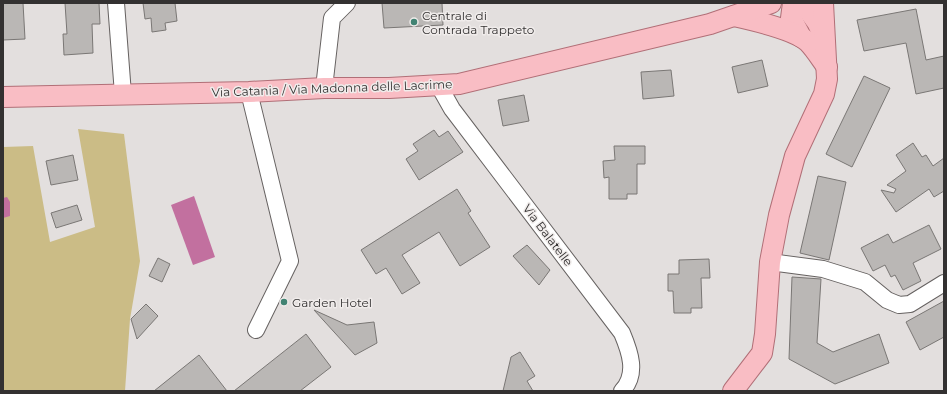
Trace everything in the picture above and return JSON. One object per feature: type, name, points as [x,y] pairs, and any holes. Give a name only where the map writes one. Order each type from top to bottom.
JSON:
[{"type":"main road","name":"Via Catania / Via Madonna delle Lacrime","points":[[3,97],[249,92],[324,88],[439,86],[459,84],[592,54],[710,24],[771,3]]},
{"type":"main road","points":[[793,3],[791,18],[800,37]]},
{"type":"main road","points":[[803,3],[824,37]]},
{"type":"main road","points":[[733,391],[762,353],[765,334],[770,262],[779,215],[795,156],[824,94],[827,79],[827,67],[823,3]]},
{"type":"main road","points":[[734,16],[758,22],[800,37],[808,42],[827,67]]},
{"type":"street","points":[[116,3],[123,94]]},
{"type":"street","points":[[324,88],[332,18],[347,3]]},
{"type":"street","name":"Via Balatelle","points":[[439,86],[452,108],[622,333],[631,355],[631,372],[627,386],[622,391]]},
{"type":"street","points":[[249,92],[290,261],[256,330]]},
{"type":"street","points":[[770,262],[824,269],[865,282],[887,300],[899,305],[910,304],[944,283]]},
{"type":"shaded area","points":[[78,129],[124,134],[140,261],[130,319],[125,391],[3,391],[3,147],[33,146],[50,242],[95,227]]},
{"type":"shaded area","points":[[194,196],[215,257],[193,265],[171,205]]},
{"type":"shaded area","points":[[7,197],[10,202],[10,216],[3,218],[3,198]]},
{"type":"building","points":[[3,3],[23,3],[25,39],[3,40]]},
{"type":"building","points":[[65,3],[99,3],[100,24],[92,24],[93,53],[64,55],[63,34],[67,34]]},
{"type":"building","points":[[143,3],[175,3],[177,21],[165,23],[166,30],[152,32],[151,18],[145,19]]},
{"type":"building","points":[[382,3],[442,3],[443,25],[384,28]]},
{"type":"building","points":[[916,9],[926,60],[944,56],[944,88],[916,94],[906,43],[864,51],[857,20]]},
{"type":"building","points":[[762,60],[768,86],[738,93],[732,67]]},
{"type":"building","points":[[671,70],[674,96],[643,99],[641,72]]},
{"type":"building","points":[[864,76],[890,88],[852,167],[826,154]]},
{"type":"building","points":[[524,95],[529,121],[503,126],[498,100]]},
{"type":"building","points":[[434,130],[439,137],[448,131],[463,152],[419,180],[406,159],[418,151],[413,144]]},
{"type":"building","points":[[913,143],[922,157],[926,155],[933,166],[944,158],[944,191],[934,197],[929,189],[896,212],[881,190],[894,193],[896,189],[887,185],[906,171],[896,155]]},
{"type":"building","points":[[614,146],[645,146],[645,164],[637,164],[637,194],[627,194],[627,199],[609,199],[609,177],[604,178],[603,161],[615,160]]},
{"type":"building","points":[[73,155],[78,180],[51,185],[46,161]]},
{"type":"building","points":[[818,176],[846,182],[829,260],[800,253]]},
{"type":"building","points":[[457,189],[471,211],[468,213],[490,247],[460,266],[439,232],[402,255],[420,283],[402,294],[386,268],[376,274],[361,250]]},
{"type":"building","points":[[77,205],[82,220],[56,228],[51,213]]},
{"type":"building","points":[[929,225],[941,249],[913,263],[921,281],[903,290],[895,275],[891,277],[885,265],[873,271],[861,248],[888,234],[893,243]]},
{"type":"building","points":[[527,245],[550,270],[539,285],[513,256]]},
{"type":"building","points":[[158,258],[170,264],[162,282],[149,276]]},
{"type":"building","points":[[709,259],[710,278],[701,278],[702,308],[691,308],[691,313],[674,313],[673,291],[668,291],[668,274],[679,274],[679,260]]},
{"type":"building","points":[[792,277],[821,279],[817,343],[833,352],[879,334],[889,363],[835,384],[789,359]]},
{"type":"building","points":[[944,301],[944,337],[920,350],[906,322]]},
{"type":"building","points":[[146,304],[158,316],[137,339],[131,319]]},
{"type":"building","points":[[314,310],[347,325],[374,322],[377,343],[355,355]]},
{"type":"building","points":[[306,334],[331,367],[300,391],[234,391]]},
{"type":"building","points":[[520,352],[535,376],[527,381],[533,391],[503,391],[511,357]]},
{"type":"building","points":[[199,355],[227,391],[154,391]]},
{"type":"place","name":"Centrale di Contrada Trappeto","points":[[414,22]]},
{"type":"place","name":"Garden Hotel","points":[[284,302]]}]
